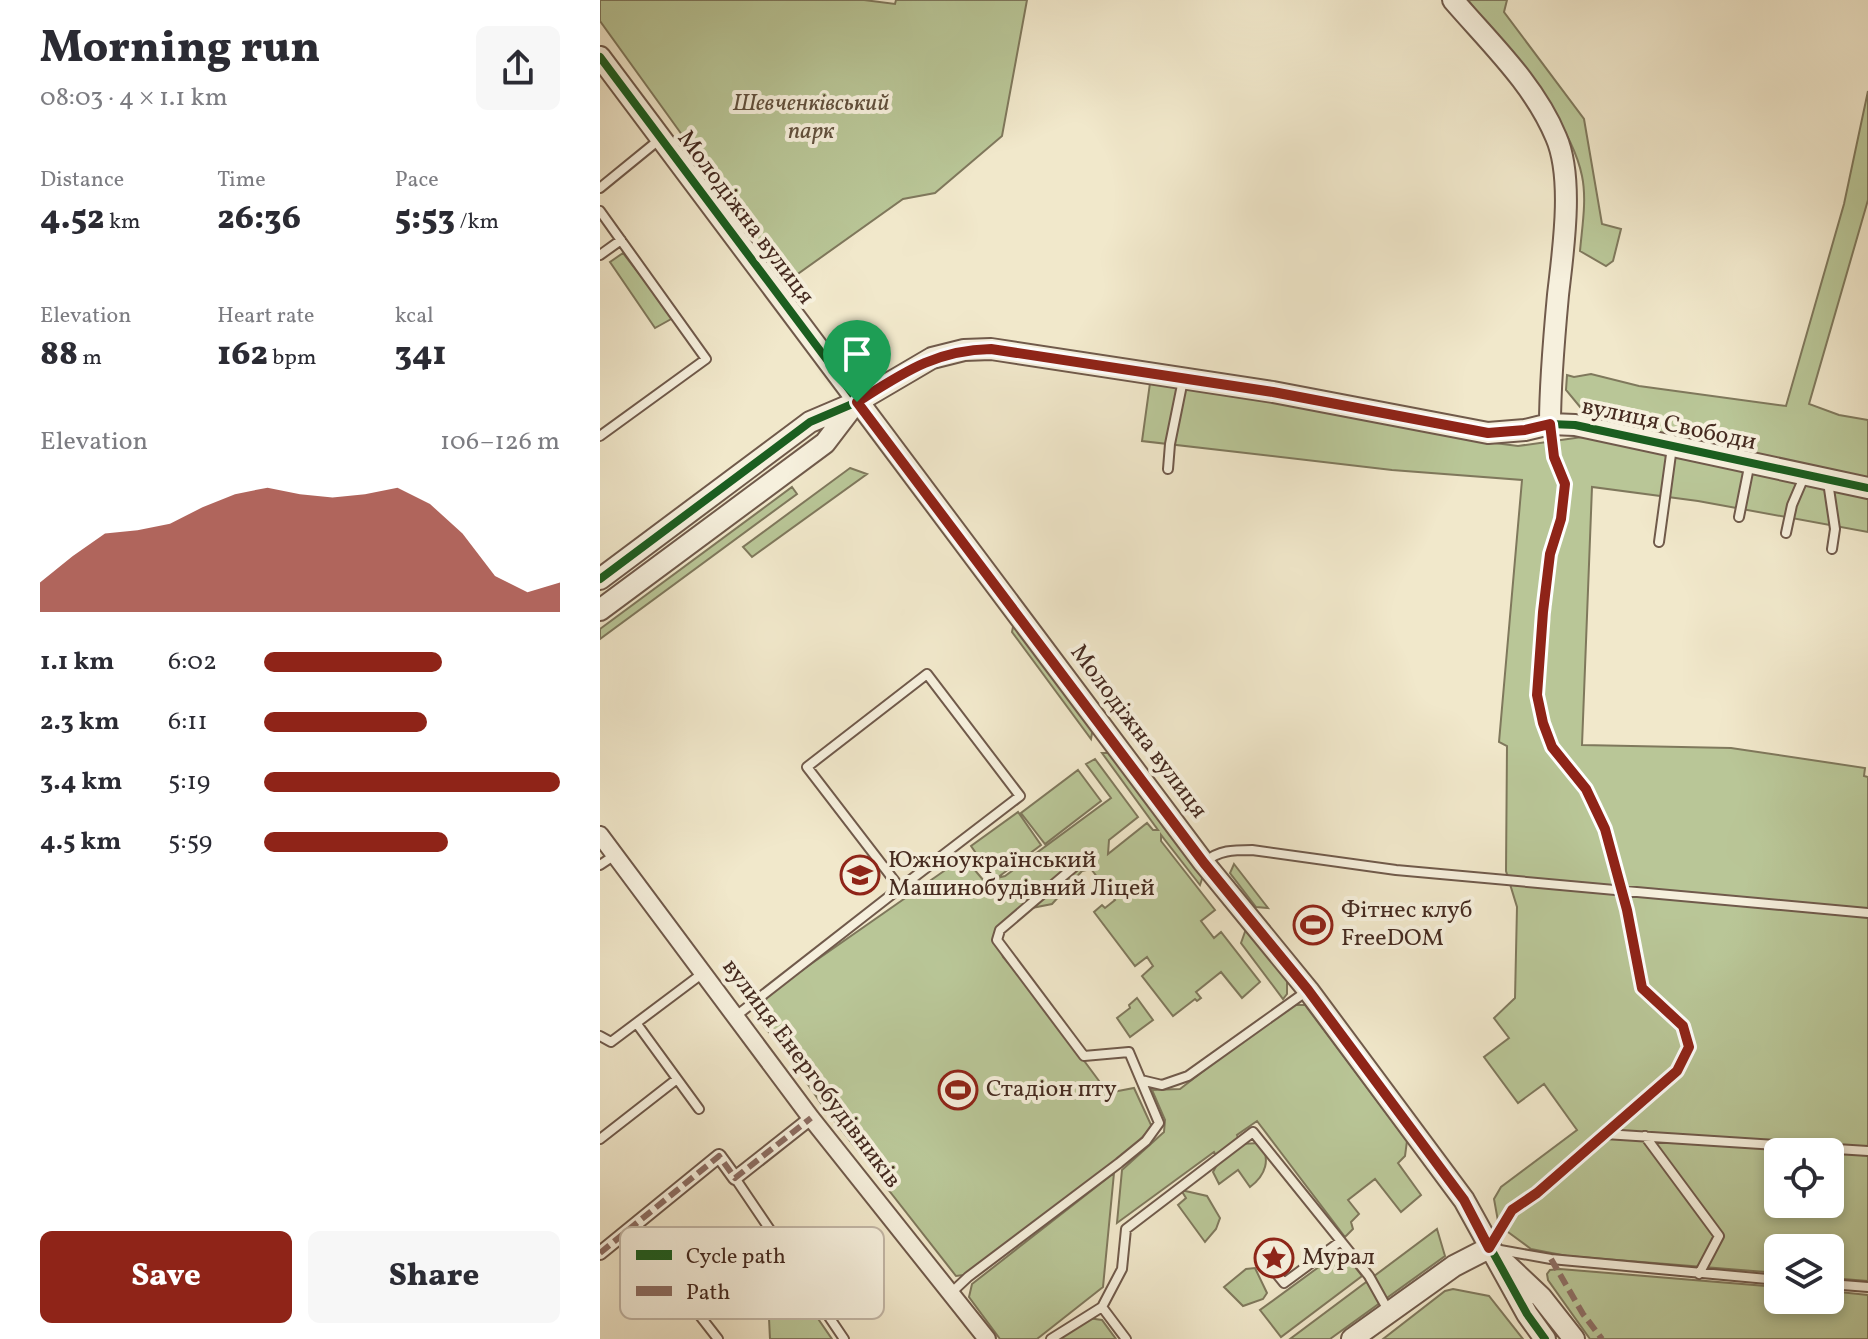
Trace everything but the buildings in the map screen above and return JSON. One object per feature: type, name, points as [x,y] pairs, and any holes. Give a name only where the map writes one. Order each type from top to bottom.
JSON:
[{"type":"street","points":[[1453,0],[1534,94],[1558,139],[1566,186],[1550,381],[1550,424]]},
{"type":"street","name":"Молодіжна вулиця","points":[[600,57],[1204,863],[1308,990],[1464,1200],[1527,1314],[1545,1339]]},
{"type":"street","name":"вулиця Свободи","points":[[857,402],[932,358],[964,350],[991,349],[1273,392],[1488,433],[1550,424],[1607,431],[1868,488]]},
{"type":"street","points":[[600,579],[810,422],[857,402]]},
{"type":"street","points":[[600,610],[825,443],[857,402]]},
{"type":"street","name":"вулиця Енергобудівників","points":[[600,835],[811,1118],[987,1339]]},
{"type":"street","points":[[632,1227],[719,1156],[735,1178],[811,1118]]},
{"type":"street","points":[[600,1253],[620,1237]]},
{"type":"street","points":[[1352,1339],[1454,1266],[1489,1248],[1541,1297],[1574,1339]]},
{"type":"lane","points":[[600,188],[660,138]]},
{"type":"lane","points":[[600,211],[706,359],[600,436]]},
{"type":"lane","points":[[600,255],[621,240]]},
{"type":"lane","points":[[1168,469],[1183,379]]},
{"type":"lane","points":[[1550,424],[1554,457],[1565,484],[1561,519],[1550,554],[1537,695],[1543,723],[1552,747],[1586,789],[1605,829],[1622,890],[1642,988],[1683,1026],[1689,1047],[1677,1071],[1537,1193],[1512,1210],[1489,1248],[1551,1259],[1764,1279]]},
{"type":"lane","points":[[1659,542],[1673,445]]},
{"type":"lane","points":[[1739,517],[1750,462]]},
{"type":"lane","points":[[1786,533],[1792,505],[1805,474]]},
{"type":"lane","points":[[1827,479],[1835,529],[1832,549]]},
{"type":"lane","points":[[735,1017],[1020,796],[927,674],[807,767],[900,888]]},
{"type":"lane","points":[[1204,863],[1215,854],[1252,850],[1396,870],[1868,913]]},
{"type":"lane","points":[[600,865],[615,855]]},
{"type":"lane","points":[[951,1293],[1146,1141],[1159,1123],[1129,1052],[1084,1056],[997,940],[1000,930],[1081,861]]},
{"type":"lane","points":[[600,1036],[611,1042],[703,973]]},
{"type":"lane","points":[[1141,1080],[1162,1085],[1188,1076],[1308,990]]},
{"type":"lane","points":[[637,1024],[699,1109]]},
{"type":"lane","points":[[600,1139],[677,1079]]},
{"type":"lane","points":[[1051,1339],[1102,1307],[1122,1269],[1126,1229],[1253,1132],[1369,1276],[1389,1311]]},
{"type":"lane","points":[[1605,1134],[1868,1151]]},
{"type":"lane","points":[[1645,1136],[1719,1236],[1699,1274]]},
{"type":"lane","points":[[735,1178],[769,1227]]},
{"type":"lane","points":[[1266,1261],[1284,1283],[1341,1241]]},
{"type":"lane","points":[[1844,1285],[1868,1287]]},
{"type":"lane","points":[[1102,1307],[1126,1339]]},
{"type":"lane","points":[[702,1319],[718,1339]]},
{"type":"lane","points":[[831,1319],[844,1339]]},
{"type":"green space","name":"Шевченківський парк","points":[[600,0],[864,0],[895,4],[896,0],[1027,0],[1002,136],[935,193],[903,199],[778,288],[699,171],[698,157],[600,21]]},
{"type":"green space","points":[[1468,0],[1507,0],[1504,12],[1584,119],[1602,224],[1621,229],[1613,261],[1606,266],[1580,251],[1584,214],[1582,176],[1564,130],[1534,84]]},
{"type":"green space","points":[[1868,91],[1868,200],[1809,404],[1839,415],[1868,420],[1868,478],[1590,419],[1566,390],[1567,375],[1591,374],[1639,386],[1786,406],[1844,204]]},
{"type":"green space","points":[[623,253],[673,318],[655,328],[610,262]]},
{"type":"green space","points":[[1150,383],[1296,401],[1518,446],[1582,437],[1613,439],[1868,494],[1868,532],[1698,501],[1592,487],[1582,745],[1731,748],[1865,768],[1864,776],[1868,777],[1868,1281],[1844,1279],[1844,1234],[1764,1234],[1764,1272],[1567,1256],[1531,1249],[1498,1221],[1494,1199],[1501,1187],[1577,1130],[1544,1084],[1518,1103],[1484,1057],[1509,1038],[1494,1018],[1515,998],[1517,907],[1506,871],[1507,746],[1499,742],[1522,480],[1392,470],[1142,441]]},
{"type":"green space","points":[[850,468],[867,474],[752,557],[743,547]]},
{"type":"green space","points":[[792,487],[797,494],[600,639],[600,629]]},
{"type":"green space","points":[[1015,617],[1094,722],[1091,739],[1012,632]]},
{"type":"green space","points":[[1102,753],[1117,753],[1204,873],[1200,885],[1161,835],[1161,841],[1215,910],[1201,921],[1214,938],[1221,932],[1260,982],[1242,998],[1221,972],[1196,992],[1201,998],[1195,999],[1173,1016],[1142,976],[1153,966],[1147,957],[1135,966],[1094,912],[1115,900],[1091,869],[1082,871],[1052,904],[1032,908],[1006,922],[997,940],[1003,957],[1108,1093],[1134,1088],[1152,1127],[1125,1156],[964,1275],[956,1276],[822,1105],[781,1045],[764,1027],[760,1017],[768,994],[964,857],[989,887],[994,879],[971,846],[1018,812],[1041,845],[997,878],[1005,876],[1111,798],[1086,764],[1095,759],[1138,817],[1109,840],[1108,854],[1147,823],[1153,830],[1158,830]]},
{"type":"green space","points":[[1078,770],[1101,801],[1045,844],[1021,813]]},
{"type":"green space","points":[[1234,864],[1268,908],[1256,907],[1230,873]]},
{"type":"green space","points":[[1246,929],[1287,980],[1287,994],[1283,999],[1241,943]]},
{"type":"green space","points":[[1137,998],[1153,1020],[1130,1037],[1117,1018]]},
{"type":"green space","points":[[1294,1005],[1305,1005],[1407,1141],[1405,1156],[1398,1163],[1421,1195],[1401,1212],[1375,1179],[1348,1200],[1359,1214],[1351,1222],[1353,1229],[1345,1237],[1257,1121],[1237,1135],[1240,1144],[1260,1143],[1265,1155],[1263,1172],[1250,1187],[1238,1170],[1219,1184],[1213,1172],[1219,1161],[1214,1152],[1117,1223],[1122,1170],[1164,1132],[1165,1120],[1152,1090],[1180,1089],[1269,1020]]},
{"type":"green space","points":[[1114,1173],[1103,1287],[1037,1339],[1000,1339],[969,1297],[972,1284]]},
{"type":"green space","points":[[1181,1190],[1207,1196],[1220,1218],[1216,1229],[1205,1242],[1178,1205],[1186,1198]]},
{"type":"green space","points":[[1437,1229],[1445,1256],[1330,1339],[1290,1339]]},
{"type":"green space","points":[[1342,1250],[1362,1276],[1281,1337],[1260,1310]]},
{"type":"green space","points":[[1255,1268],[1267,1293],[1263,1299],[1243,1306],[1224,1287],[1246,1269]]},
{"type":"green space","points":[[1550,1270],[1764,1286],[1764,1314],[1844,1314],[1844,1292],[1868,1295],[1868,1339],[1590,1339],[1548,1280]]},
{"type":"green space","points":[[1453,1289],[1489,1296],[1523,1339],[1383,1339],[1445,1291]]},
{"type":"green space","points":[[1088,1318],[1102,1320],[1116,1339],[1059,1339]]},
{"type":"green space","points":[[769,1319],[818,1319],[832,1339],[770,1339]]},
{"type":"marked path","points":[[632,1227],[719,1156],[735,1178],[811,1118]]},
{"type":"marked path","points":[[600,1253],[620,1237]]},
{"type":"marked path","points":[[1551,1259],[1583,1314],[1602,1339]]},
{"type":"cycle path","points":[[600,57],[1204,863],[1308,990],[1464,1200],[1527,1314],[1545,1339]]},
{"type":"cycle path","points":[[600,579],[810,422],[857,402],[932,358],[964,350],[991,349],[1273,392],[1488,433],[1550,424],[1575,425],[1868,488]]},
{"type":"place","name":"Южноукраїнський Машинобудівний Ліцей","points":[[860,875]]},
{"type":"place","name":"Фітнес клуб FreeDOM","points":[[1313,925]]},
{"type":"place","name":"Стадіон пту","points":[[958,1090]]},
{"type":"place","name":"Мурал","points":[[1274,1258]]},
{"type":"route","points":[[991,349],[1273,392],[1488,433],[1550,424],[1554,457],[1565,484],[1561,519],[1550,554],[1537,695],[1552,747],[1586,789],[1605,829],[1627,910],[1642,988],[1683,1026],[1689,1047],[1677,1071],[1537,1193],[1512,1210],[1489,1248],[1464,1200],[1308,990],[1204,863],[857,402],[932,358],[964,350],[991,349]]}]
